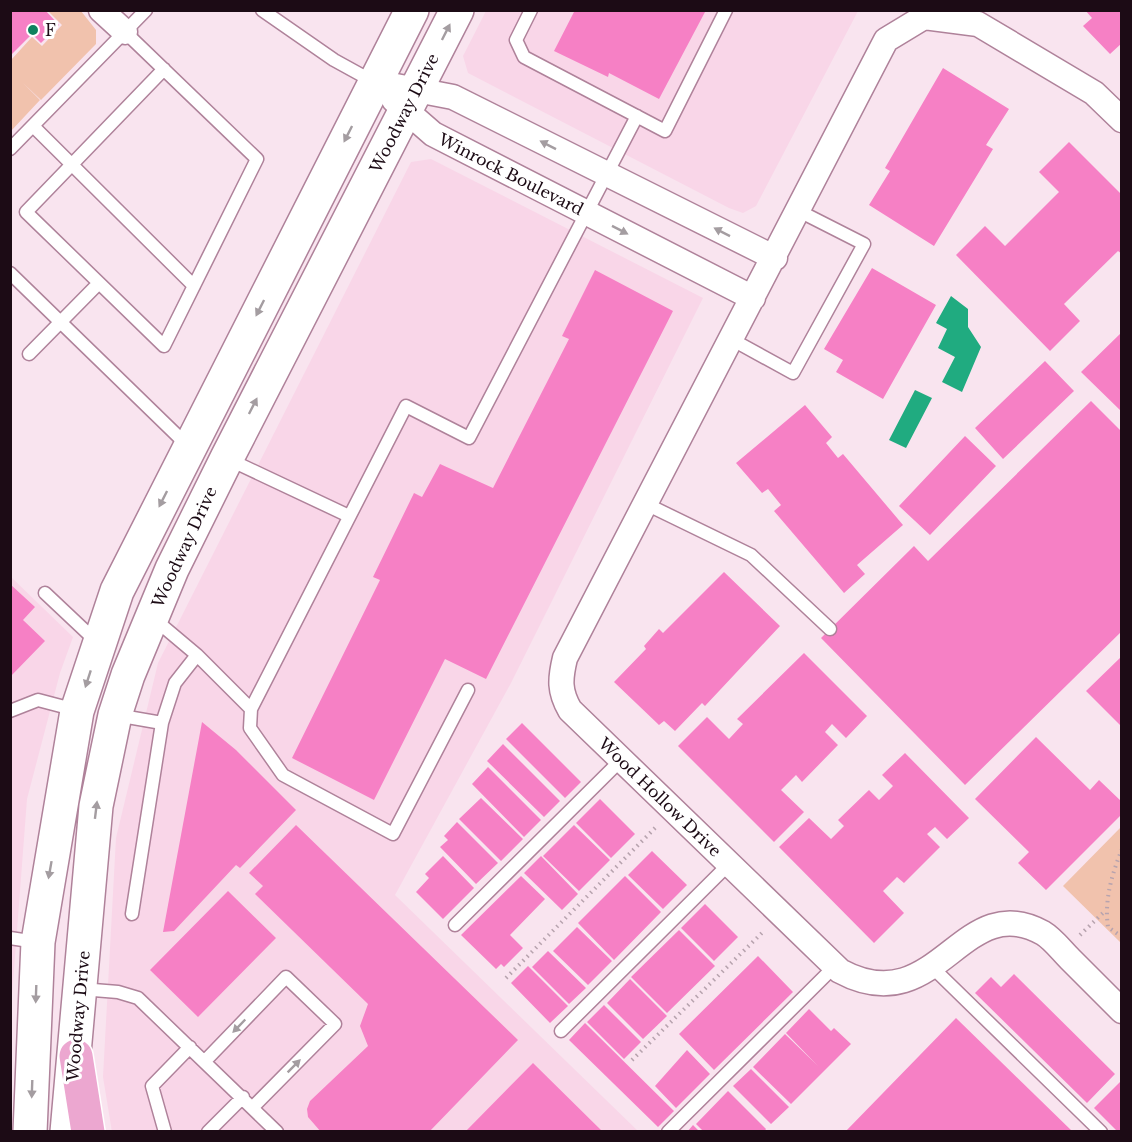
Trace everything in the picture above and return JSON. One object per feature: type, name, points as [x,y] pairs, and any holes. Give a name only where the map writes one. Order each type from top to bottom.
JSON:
[{"type":"main road","name":"Woodway Drive","points":[[67,1131],[76,1056],[96,806],[115,715],[151,616],[399,92],[411,10]]},
{"type":"main road","points":[[399,92],[405,60],[430,10]]},
{"type":"main road","name":"Woodway Drive","points":[[30,1131],[24,940],[78,711],[117,591],[189,447],[399,92],[457,10]]},
{"type":"main road","points":[[189,447],[226,458]]},
{"type":"main road","points":[[78,711],[115,715]]},
{"type":"main road","points":[[76,1056],[88,1131]]},
{"type":"street","points":[[101,10],[125,32]]},
{"type":"street","points":[[753,298],[886,40],[924,17],[978,24],[1094,93],[1122,120]]},
{"type":"street","points":[[399,92],[453,97],[775,258]]},
{"type":"street","name":"Winrock Boulevard","points":[[399,92],[434,134],[753,298]]},
{"type":"street","name":"Wood Hollow Drive","points":[[753,298],[644,503],[566,658],[560,679],[562,697],[570,710],[835,966],[858,981],[894,985],[918,976],[980,931],[1015,923],[1046,935],[1122,1011]]},
{"type":"lane","points":[[10,148],[146,10]]},
{"type":"lane","points":[[262,10],[334,60],[399,92]]},
{"type":"lane","points":[[531,10],[516,40],[524,57],[665,131],[726,10]]},
{"type":"lane","points":[[125,32],[164,69],[257,159],[164,346],[26,212],[164,69]]},
{"type":"lane","points":[[468,690],[393,834],[283,775],[250,728],[251,709],[406,406],[469,438],[636,116]]},
{"type":"lane","points":[[33,126],[194,286]]},
{"type":"lane","points":[[731,339],[793,373],[864,244],[799,211]]},
{"type":"lane","points":[[10,273],[189,447]]},
{"type":"lane","points":[[29,354],[99,283]]},
{"type":"lane","points":[[226,458],[349,516]]},
{"type":"lane","points":[[644,503],[751,555],[830,629]]},
{"type":"lane","points":[[45,593],[99,644]]},
{"type":"lane","points":[[151,616],[197,655],[251,709]]},
{"type":"lane","points":[[132,914],[162,723],[175,683],[197,655]]},
{"type":"lane","points":[[10,711],[38,700],[78,711]]},
{"type":"lane","points":[[115,715],[162,723]]},
{"type":"lane","points":[[455,925],[621,760]]},
{"type":"lane","points":[[561,1031],[729,864]]},
{"type":"lane","points":[[668,1131],[835,966]]},
{"type":"lane","points":[[931,966],[1101,1131]]},
{"type":"lane","points":[[206,1061],[286,977],[335,1024],[253,1107]]},
{"type":"lane","points":[[80,989],[118,992],[138,998],[277,1131]]},
{"type":"lane","points":[[165,1131],[152,1086],[190,1047]]},
{"type":"lane","points":[[208,1131],[243,1097]]},
{"type":"path","points":[[506,978],[673,810]]},
{"type":"path","points":[[1122,849],[1113,873],[1106,911],[1108,927],[1122,937]]},
{"type":"path","points":[[1063,952],[1106,911]]},
{"type":"path","points":[[632,1060],[781,914]]},
{"type":"shaded area","points":[[48,11],[81,11],[96,30],[96,44],[41,100],[23,83],[40,100],[11,131],[11,60],[32,37],[42,46],[62,25]]},
{"type":"shaded area","points":[[486,11],[858,11],[756,206],[743,213],[729,208],[468,73],[463,56]]},
{"type":"shaded area","points":[[431,159],[703,298],[511,683],[395,895],[638,1131],[112,1132],[103,1077],[116,838],[158,663],[411,162]]},
{"type":"shaded area","points":[[951,296],[968,309],[968,327],[981,347],[962,392],[942,382],[955,357],[938,348],[947,329],[936,323]]},
{"type":"shaded area","points":[[915,390],[932,398],[906,448],[889,440]]},
{"type":"shaded area","points":[[11,577],[73,637],[60,673],[27,799],[11,1009]]},
{"type":"shaded area","points":[[1121,827],[1121,943],[1063,886]]},
{"type":"building","name":"F","points":[[10,10],[45,10],[59,25],[41,43],[32,34],[10,56]]},
{"type":"building","points":[[575,10],[704,10],[705,12],[659,99],[609,73],[608,77],[554,51]]},
{"type":"building","points":[[1085,10],[1122,10],[1122,43],[1110,54],[1083,26],[1092,18]]},
{"type":"building","points":[[943,68],[1009,109],[986,145],[993,149],[934,246],[869,205],[890,171],[885,168]]},
{"type":"building","points":[[1069,142],[1122,195],[1122,254],[1118,251],[1064,304],[1080,321],[1050,351],[956,255],[985,226],[1005,246],[1059,192],[1039,172]]},
{"type":"building","points":[[872,268],[936,305],[883,399],[836,372],[843,360],[824,349]]},
{"type":"building","points":[[595,270],[673,311],[486,679],[445,659],[374,800],[292,758],[380,580],[373,577],[414,493],[422,497],[440,464],[493,488],[569,339],[562,336]]},
{"type":"building","points":[[1122,332],[1122,412],[1081,372]]},
{"type":"building","points":[[1045,361],[1074,391],[1003,459],[975,428]]},
{"type":"building","points":[[1091,401],[1122,432],[1122,631],[965,785],[821,638],[914,546],[928,561]]},
{"type":"building","points":[[805,405],[832,437],[826,443],[838,458],[843,454],[903,525],[857,565],[865,574],[844,593],[774,511],[781,505],[768,489],[762,493],[736,463]]},
{"type":"building","points":[[965,436],[996,466],[930,535],[899,506]]},
{"type":"building","points":[[724,572],[780,626],[705,706],[702,703],[675,731],[664,721],[659,725],[614,682],[646,649],[644,646],[659,629],[663,633]]},
{"type":"building","points":[[10,584],[35,607],[23,620],[45,641],[10,677]]},
{"type":"building","points":[[804,653],[867,716],[846,738],[832,724],[825,732],[838,745],[802,782],[796,775],[781,790],[804,812],[774,842],[678,746],[707,717],[729,739],[743,724],[737,719]]},
{"type":"building","points":[[1122,656],[1122,727],[1086,691]]},
{"type":"building","points":[[202,722],[236,750],[296,810],[240,868],[236,865],[174,931],[163,932]]},
{"type":"building","points":[[522,723],[581,782],[565,798],[506,739]]},
{"type":"building","points":[[1036,737],[1090,790],[1099,780],[1122,802],[1122,814],[1046,890],[1018,863],[1029,852],[975,799]]},
{"type":"building","points":[[503,744],[560,801],[544,817],[487,761]]},
{"type":"building","points":[[905,753],[969,818],[947,839],[935,827],[927,834],[940,847],[904,883],[897,877],[883,891],[904,913],[874,943],[779,847],[809,818],[831,839],[844,826],[838,820],[869,790],[879,800],[893,786],[882,775]]},
{"type":"building","points":[[488,767],[541,820],[524,837],[472,784]]},
{"type":"building","points":[[481,798],[523,839],[501,861],[459,819]]},
{"type":"building","points":[[600,799],[635,834],[611,858],[576,823]]},
{"type":"building","points":[[457,822],[498,863],[476,884],[440,847],[448,840],[444,836]]},
{"type":"building","points":[[296,825],[518,1040],[429,1132],[321,1132],[308,1117],[307,1109],[310,1101],[368,1046],[360,1026],[368,1004],[255,894],[263,886],[249,873]]},
{"type":"building","points":[[574,825],[610,860],[579,891],[543,856]]},
{"type":"building","points":[[652,851],[687,885],[663,909],[628,875]]},
{"type":"building","points":[[443,856],[474,888],[443,919],[416,892],[429,878],[425,874]]},
{"type":"building","points":[[541,856],[578,894],[562,910],[524,873]]},
{"type":"building","points":[[521,876],[545,899],[510,935],[523,948],[504,967],[501,964],[496,969],[461,935]]},
{"type":"building","points":[[625,876],[661,912],[614,960],[578,923]]},
{"type":"building","points":[[228,891],[276,938],[198,1017],[150,970]]},
{"type":"building","points":[[705,904],[738,937],[714,961],[681,928]]},
{"type":"building","points":[[577,927],[612,961],[588,985],[553,951]]},
{"type":"building","points":[[679,930],[715,966],[667,1013],[631,977]]},
{"type":"building","points":[[548,951],[586,988],[569,1004],[532,967]]},
{"type":"building","points":[[758,956],[793,992],[714,1070],[679,1034]]},
{"type":"building","points":[[528,966],[568,1006],[550,1023],[511,983]]},
{"type":"building","points":[[1014,974],[1115,1074],[1087,1103],[975,993],[991,977],[1001,987]]},
{"type":"building","points":[[630,979],[667,1016],[643,1039],[607,1003]]},
{"type":"building","points":[[604,1005],[641,1042],[624,1059],[587,1022]]},
{"type":"building","points":[[809,1009],[831,1031],[834,1028],[851,1044],[791,1104],[753,1067],[785,1034],[818,1066],[786,1033]]},
{"type":"building","points":[[956,1018],[1073,1132],[845,1132]]},
{"type":"building","points":[[585,1023],[674,1111],[658,1127],[569,1040]]},
{"type":"building","points":[[687,1050],[710,1074],[676,1108],[655,1086]]},
{"type":"building","points":[[533,1063],[603,1132],[465,1132]]},
{"type":"building","points":[[751,1069],[789,1107],[771,1124],[733,1086]]},
{"type":"building","points":[[1122,1080],[1122,1132],[1118,1132],[1094,1108]]},
{"type":"building","points":[[728,1091],[766,1129],[764,1132],[704,1132],[696,1124]]},
{"type":"building","points":[[693,1125],[700,1132],[687,1132]]},
{"type":"place","name":"F","points":[[33,30]]}]
